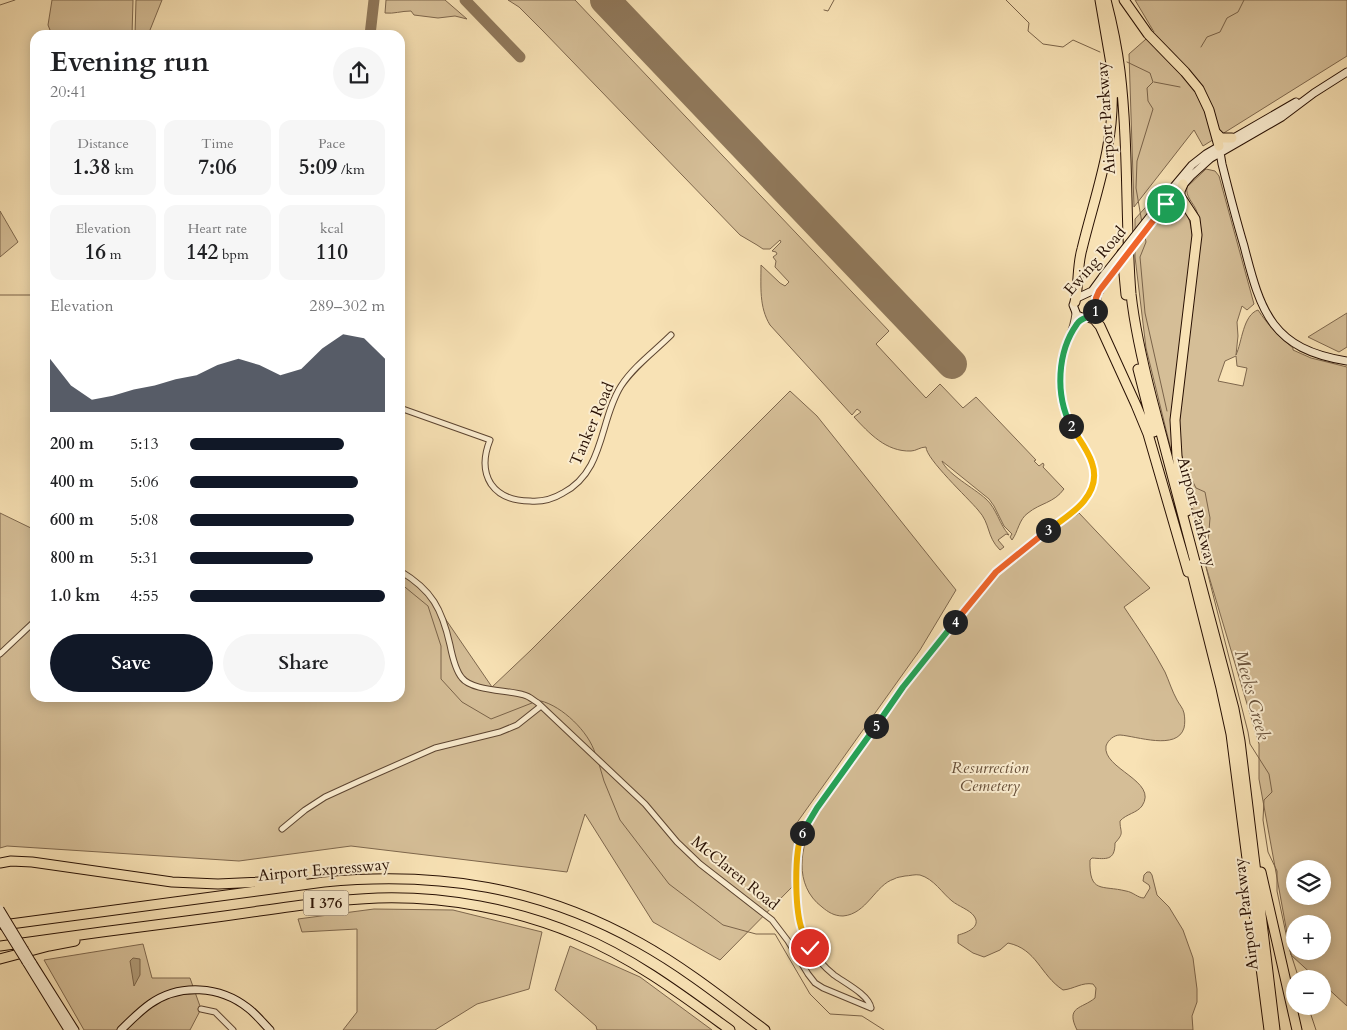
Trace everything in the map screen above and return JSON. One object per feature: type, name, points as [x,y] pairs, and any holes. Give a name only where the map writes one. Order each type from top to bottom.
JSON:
[{"type":"highway","name":"Airport Parkway","points":[[1100,0],[1110,52],[1117,105],[1124,276],[1132,336],[1144,392],[1224,700],[1234,752],[1269,1030]]},
{"type":"highway","name":"Airport Parkway","points":[[1106,0],[1120,70],[1124,117],[1129,262],[1140,353],[1227,677],[1240,741],[1275,1030]]},
{"type":"highway","points":[[1124,0],[1148,34],[1186,72],[1199,89],[1209,110],[1219,149]]},
{"type":"highway","points":[[1074,302],[1079,259],[1104,170],[1109,141],[1112,101],[1110,52]]},
{"type":"highway","points":[[1216,133],[1221,138],[1232,138]]},
{"type":"highway","points":[[1183,184],[1180,193],[1194,219],[1198,235],[1177,400],[1175,436],[1201,584]]},
{"type":"highway","points":[[1167,198],[1184,203]]},
{"type":"highway","points":[[1086,318],[1096,320],[1100,326],[1142,419],[1161,475],[1212,653]]},
{"type":"highway","points":[[1240,741],[1266,897],[1298,1030]]},
{"type":"highway","points":[[0,863],[11,861],[32,862],[132,878],[200,883],[252,883],[380,874],[419,876],[461,883]]},
{"type":"highway","name":"Airport Expressway","points":[[0,925],[341,880],[401,878],[461,883],[492,888],[547,902],[613,929],[677,966],[765,1030]]},
{"type":"highway","name":"Airport Expressway","points":[[0,946],[322,903],[377,898],[411,898],[460,903],[495,909],[544,923],[602,946],[642,968],[730,1030]]},
{"type":"highway","points":[[0,959],[49,946],[322,903]]},
{"type":"highway","points":[[1253,907],[1253,926],[1264,1030]]},
{"type":"street","name":"Ewing Road","points":[[1105,278],[1097,295],[1095,313],[1086,318],[1074,312],[1074,302],[1079,297],[1092,291],[1105,278],[1192,165],[1282,117],[1314,93],[1347,72]]},
{"type":"street","name":"Ewing Road","points":[[1167,198],[1232,138],[1279,110],[1314,93]]},
{"type":"street","points":[[1219,149],[1251,275],[1257,295],[1265,311],[1279,330],[1295,344],[1323,358],[1347,362]]},
{"type":"street","points":[[1072,331],[1074,312]]},
{"type":"street","points":[[1072,331],[1086,318]]},
{"type":"street","name":"McClaren Road","points":[[405,574],[422,586],[434,602],[444,623],[453,657],[462,678],[472,684],[527,696],[541,706],[645,804],[677,842],[700,864],[772,920],[815,983],[872,1008],[868,999],[834,975],[818,960],[801,929],[797,898],[798,858],[801,836],[817,808],[859,752],[903,687],[986,583],[1012,558],[1084,503],[1091,492],[1094,478],[1092,462],[1065,415],[1060,387],[1063,358],[1072,331]]},
{"type":"street","name":"Tanker Road","points":[[405,410],[490,440],[485,458],[485,470],[489,482],[497,491],[507,498],[522,501],[545,500],[570,489],[580,482],[597,454],[615,398],[622,385],[635,369],[672,334]]},
{"type":"street","points":[[0,654],[30,626]]},
{"type":"street","points":[[282,829],[305,810],[360,781],[435,748],[500,732],[517,725],[541,706]]},
{"type":"street","points":[[0,909],[68,1030]]},
{"type":"street","points":[[0,920],[75,1030]]},
{"type":"street","points":[[121,1030],[157,1000],[184,989],[200,989],[236,1000],[249,1009],[270,1030]]},
{"type":"street","points":[[201,1009],[209,1009],[215,1012],[233,1030]]},
{"type":"green space","points":[[52,0],[133,0],[132,30],[50,30],[48,25]]},
{"type":"green space","points":[[136,0],[162,0],[150,30],[135,30]]},
{"type":"green space","points":[[386,0],[445,0],[467,19],[455,16],[438,18],[414,15],[411,11],[385,13]]},
{"type":"green space","points":[[508,0],[575,0],[889,331],[876,344],[926,398],[940,384],[963,408],[976,397],[1036,460],[1034,461],[1039,466],[1043,463],[1043,467],[1064,489],[1060,494],[1025,516],[1012,540],[1010,537],[1012,534],[1004,526],[989,499],[942,461],[949,471],[986,499],[993,507],[1009,535],[1006,534],[998,540],[1004,547],[1000,550],[992,540],[982,515],[940,469],[928,453],[926,447],[913,451],[902,450],[886,445],[879,440],[854,417],[861,412],[857,409],[852,415],[770,325],[762,304],[761,265],[780,283],[785,286],[789,282],[775,267],[776,261],[773,257],[777,254],[772,251],[781,242],[780,240],[770,249],[763,249],[740,235],[543,31],[519,7]]},
{"type":"green space","points":[[1135,0],[1347,0],[1347,56],[1203,146],[1194,130],[1134,207],[1129,54],[1154,32]]},
{"type":"green space","points":[[1206,169],[1215,171],[1219,176],[1254,304],[1247,310],[1242,306],[1237,322],[1236,355],[1246,323],[1249,317],[1258,310],[1270,326],[1293,350],[1311,358],[1347,367],[1347,1006],[1331,991],[1331,970],[1307,970],[1296,960],[1331,960],[1331,915],[1286,915],[1286,928],[1259,779],[1259,744],[1202,553],[1182,458],[1179,437],[1180,410],[1201,236],[1199,218],[1187,187]],"holes":[[[1236,356],[1237,366],[1247,368],[1243,386],[1218,381],[1225,361]]]},
{"type":"green space","points":[[1162,189],[1165,192],[1161,200],[1171,207],[1175,203],[1187,214],[1191,226],[1193,244],[1173,458],[1146,348],[1135,257],[1135,219]]},
{"type":"green space","points":[[0,211],[18,242],[0,257]]},
{"type":"green space","points":[[1347,313],[1347,347],[1339,352],[1308,337]]},
{"type":"green space","points":[[790,391],[817,416],[956,590],[920,650],[796,824],[792,887],[720,960],[653,922],[585,814],[567,872],[351,846],[239,861],[7,846],[0,848],[0,513],[30,528],[30,702],[405,702],[405,576],[429,595],[492,687]]},
{"type":"green space","name":"Resurrection Cemetery","points":[[1079,513],[1150,588],[1124,607],[1165,672],[1175,697],[1183,709],[1185,719],[1184,728],[1180,735],[1173,739],[1165,741],[1118,735],[1113,737],[1107,744],[1107,754],[1112,762],[1137,782],[1143,789],[1145,797],[1140,808],[1120,821],[1121,834],[1115,843],[1115,849],[1111,856],[1109,858],[1092,858],[1090,860],[1090,871],[1095,883],[1099,886],[1118,889],[1144,898],[1150,888],[1143,881],[1144,875],[1150,872],[1152,875],[1157,895],[1169,907],[1183,930],[1193,958],[1197,1002],[1192,1016],[1193,1030],[1077,1030],[1073,1016],[1074,1012],[1095,998],[1096,988],[1093,984],[1085,984],[1063,990],[1055,984],[1026,951],[1008,943],[1000,950],[984,957],[973,953],[958,943],[958,935],[969,931],[975,926],[976,920],[974,916],[952,901],[934,883],[920,875],[895,878],[887,882],[865,905],[851,914],[843,916],[829,912],[822,907],[813,898],[803,877],[803,853],[815,818],[914,677],[982,593],[1006,567]]},
{"type":"green space","points":[[374,909],[453,910],[542,932],[529,989],[477,1004],[435,1030],[343,1030],[357,1012],[357,929],[302,932],[298,919]]},
{"type":"green space","points":[[143,944],[152,978],[190,978],[201,1009],[190,1030],[84,1030],[44,960]]},
{"type":"green space","points":[[570,946],[640,977],[712,1030],[597,1030],[596,1026],[555,990]]},
{"type":"shaded area","points":[[133,958],[140,959],[140,975],[134,986],[130,961]]},
{"type":"waterway","points":[[0,5],[15,0]]},
{"type":"waterway","points":[[824,10],[828,11],[834,0]]},
{"type":"waterway","name":"Meeks Creek","points":[[1006,0],[1029,23],[1028,31],[1043,44],[1063,47],[1073,40],[1100,52]]},
{"type":"waterway","points":[[1201,47],[1207,37],[1220,32],[1227,18],[1238,12],[1244,0]]},
{"type":"waterway","name":"Meeks Creek","points":[[1127,62],[1150,73],[1153,82],[1147,88],[1148,101],[1153,109],[1137,161],[1136,188],[1142,223]]},
{"type":"waterway","points":[[1154,82],[1180,87]]},
{"type":"waterway","name":"Meeks Creek","points":[[1145,237],[1146,242],[1140,257],[1145,313],[1167,411]]},
{"type":"waterway","points":[[0,295],[30,295]]},
{"type":"waterway","name":"Meeks Creek","points":[[1190,476],[1196,488],[1205,492],[1210,518],[1206,567],[1250,744],[1269,774],[1272,792],[1264,800],[1263,820],[1268,852],[1277,871],[1277,891],[1289,948],[1296,970]]},
{"type":"waterway","points":[[405,587],[428,606],[441,646],[441,679],[462,702],[491,719],[532,703]]},
{"type":"waterway","points":[[541,701],[557,708],[574,721],[587,737],[595,753]]},
{"type":"waterway","points":[[599,764],[620,820],[669,884],[723,925],[756,934],[775,934],[810,994],[830,1014],[862,1016],[884,1030]]},
{"type":"waterway","name":"Meeks Creek","points":[[1311,1015],[1316,1030]]},
{"type":"taxiway","points":[[371,30],[374,0]]},
{"type":"taxiway","points":[[465,0],[520,57]]},
{"type":"runway","points":[[605,0],[952,364]]},
{"type":"route","points":[[810,948],[801,929],[797,898],[798,858],[801,836],[808,822],[903,687],[986,583],[1012,558],[1084,503],[1091,492],[1094,467],[1070,425],[1063,406],[1060,387],[1065,347],[1078,322],[1095,313],[1095,301],[1099,291],[1166,204]]}]
